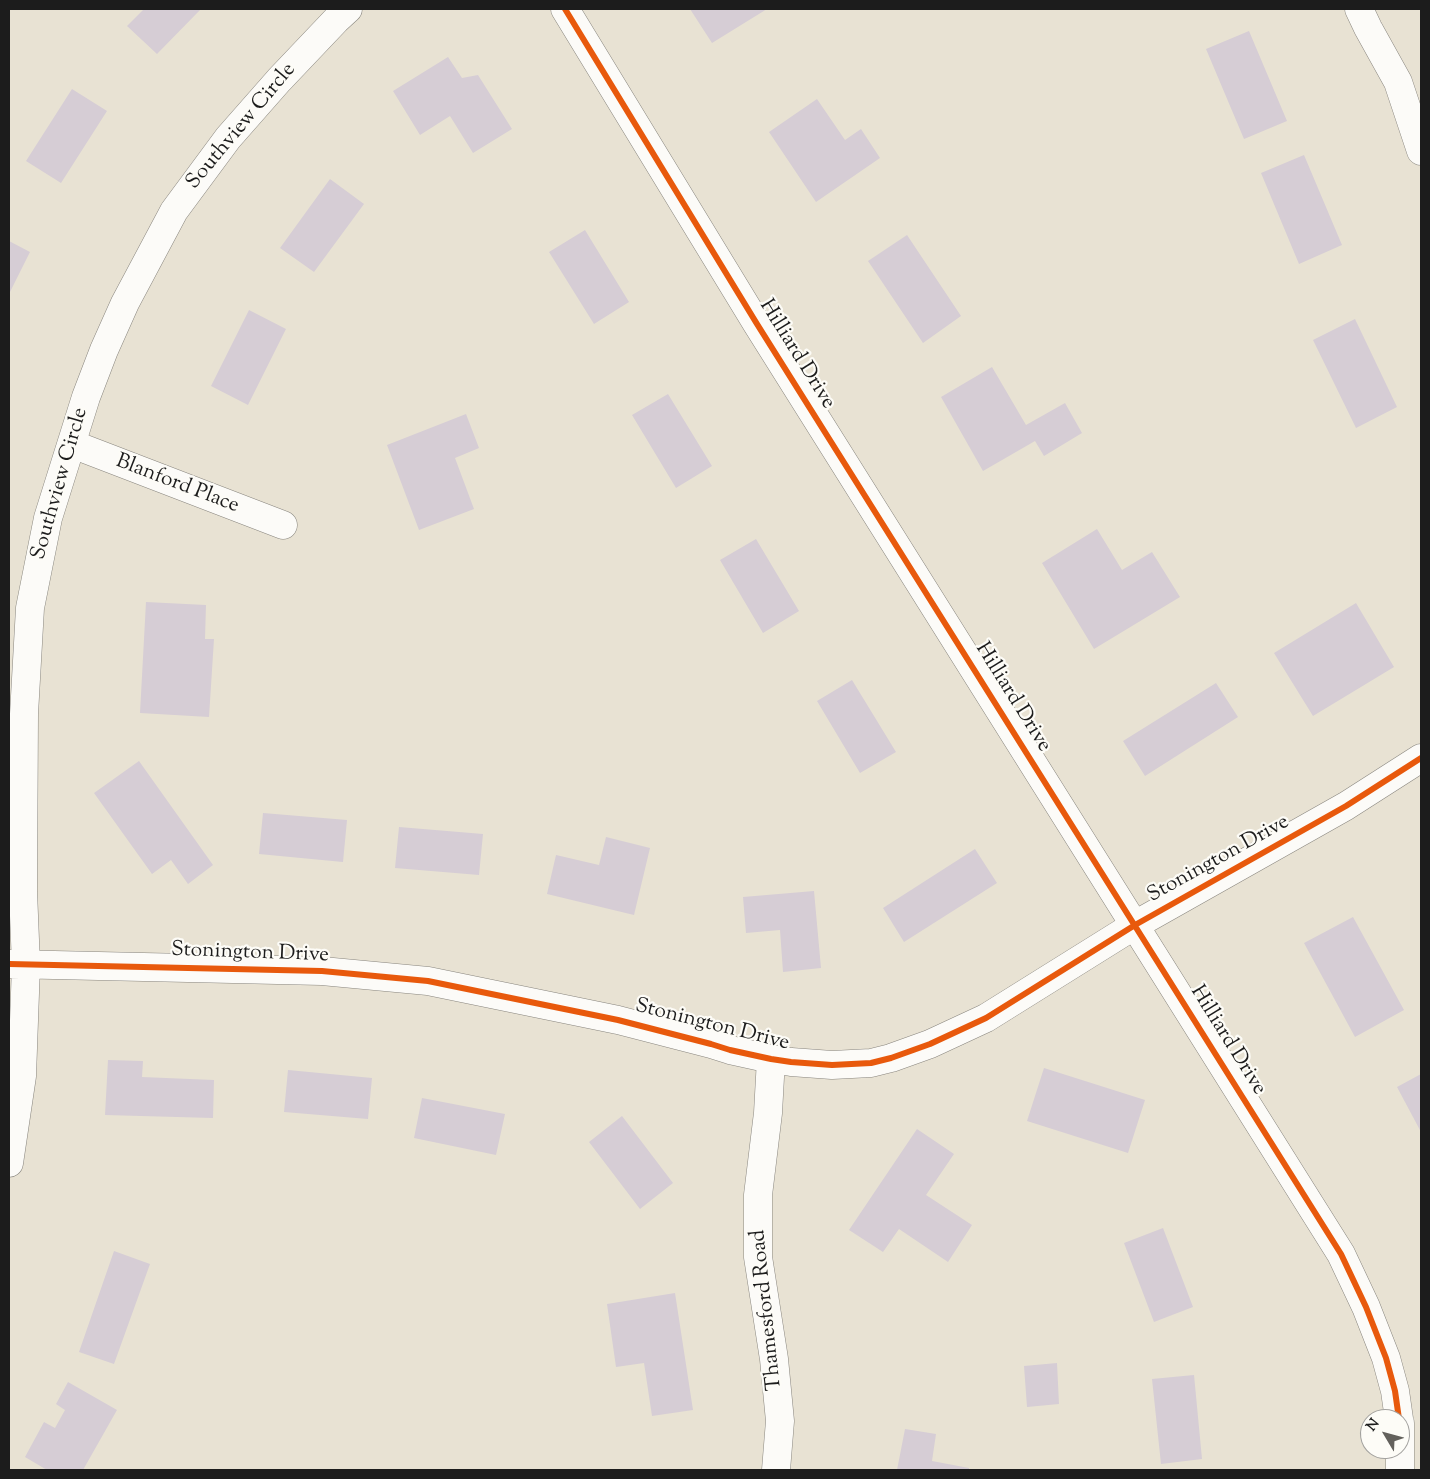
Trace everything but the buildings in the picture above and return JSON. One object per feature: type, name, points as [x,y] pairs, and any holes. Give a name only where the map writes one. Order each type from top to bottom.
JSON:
[{"type":"street","name":"Southview Circle","points":[[9,1163],[22,1076],[17,965],[23,891],[24,734],[30,608],[48,518],[86,397],[104,350],[125,303],[174,211],[228,138],[279,80],[348,9]]},
{"type":"street","name":"Hilliard Drive","points":[[565,9],[757,324],[1341,1254],[1366,1307],[1386,1358],[1396,1391],[1398,1409]]},
{"type":"street","points":[[1359,9],[1398,82],[1421,151]]},
{"type":"street","name":"Blanford Place","points":[[72,444],[282,525]]},
{"type":"street","name":"Stonington Drive","points":[[17,965],[322,971],[428,981],[618,1020],[770,1059],[832,1065],[870,1063],[930,1044],[986,1018],[1135,925],[1346,806],[1421,758]]},
{"type":"street","name":"Thamesford Road","points":[[770,1059],[768,1113],[758,1195],[758,1257],[774,1360],[780,1421],[776,1470]]},
{"type":"cycle path","points":[[565,9],[757,324],[1341,1254],[1366,1307],[1386,1358],[1398,1409]]},
{"type":"cycle path","points":[[9,964],[322,971],[428,981],[618,1020],[771,1059],[832,1065],[871,1063],[930,1044],[986,1018],[1135,925],[1346,806],[1421,758]]}]
